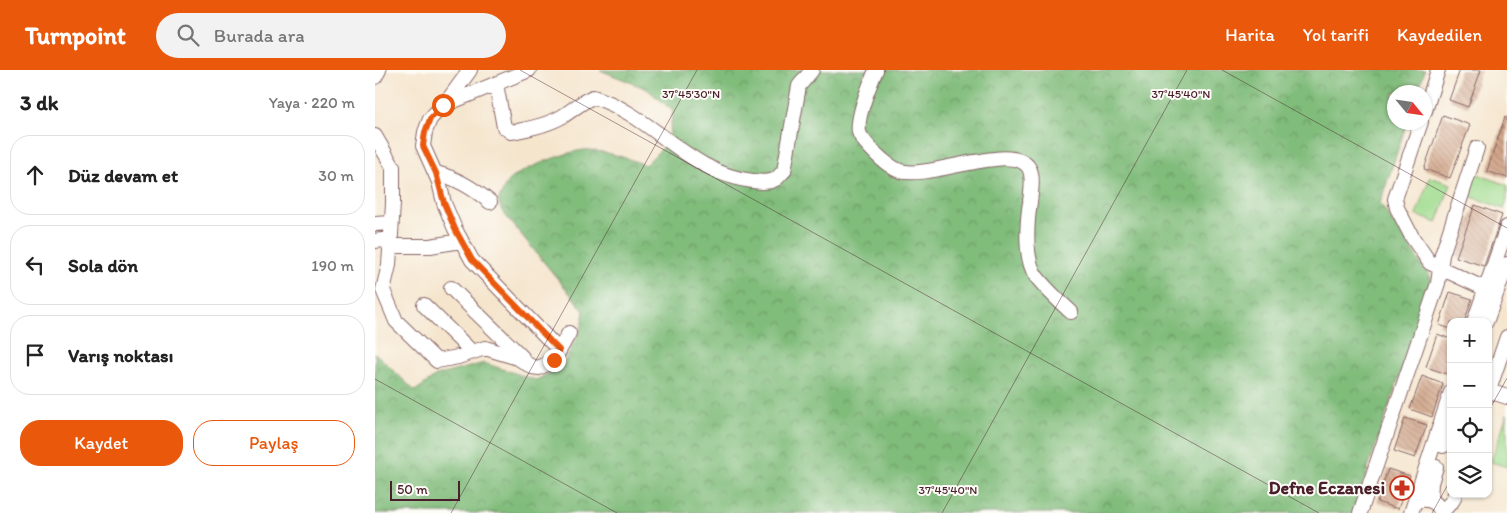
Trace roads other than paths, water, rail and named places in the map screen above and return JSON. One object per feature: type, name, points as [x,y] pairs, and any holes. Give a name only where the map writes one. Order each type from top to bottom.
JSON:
[{"type":"street","points":[[375,76],[379,70]]},
{"type":"street","points":[[470,70],[430,119],[425,132],[423,146],[436,173],[444,203],[472,260],[559,350]]},
{"type":"street","points":[[443,105],[529,70]]},
{"type":"street","points":[[496,84],[504,127],[511,132],[529,129],[563,116],[581,102],[593,97],[603,100],[639,120],[686,155],[718,173],[739,180],[765,182],[776,179],[784,171],[799,86],[812,70]]},
{"type":"street","points":[[876,70],[861,114],[859,132],[863,140],[879,157],[899,170],[921,172],[1011,157],[1021,161],[1029,168],[1032,180],[1028,215],[1030,264],[1036,276],[1071,312]]},
{"type":"street","points":[[1432,89],[1438,70]]},
{"type":"street","points":[[1418,130],[1395,199],[1397,208],[1412,237],[1430,263],[1490,291]]},
{"type":"street","points":[[375,136],[393,167],[389,265],[379,292],[396,321],[437,361],[458,357],[485,348],[517,358],[532,367],[539,368],[554,360],[569,334]]},
{"type":"street","points":[[1360,513],[1438,283],[1441,255],[1477,148]]},
{"type":"street","points":[[436,173],[472,187],[489,202]]},
{"type":"street","points":[[375,224],[391,223]]},
{"type":"street","points":[[1487,318],[1490,291],[1507,227]]},
{"type":"street","points":[[375,241],[430,246],[461,241]]},
{"type":"street","points":[[1476,318],[1507,264]]},
{"type":"street","points":[[451,288],[532,367]]},
{"type":"street","points":[[424,305],[472,352]]},
{"type":"street","points":[[1492,383],[1506,341]]},
{"type":"street","points":[[1492,393],[1507,397]]},
{"type":"street","points":[[1412,509],[1447,404]]},
{"type":"street","points":[[1431,500],[1431,483],[1447,435]]},
{"type":"street","points":[[1412,509],[1422,500],[1431,500],[1438,505],[1441,513],[1454,498]]},
{"type":"place","name":"Defne Eczanesi","points":[[1402,488]]}]
